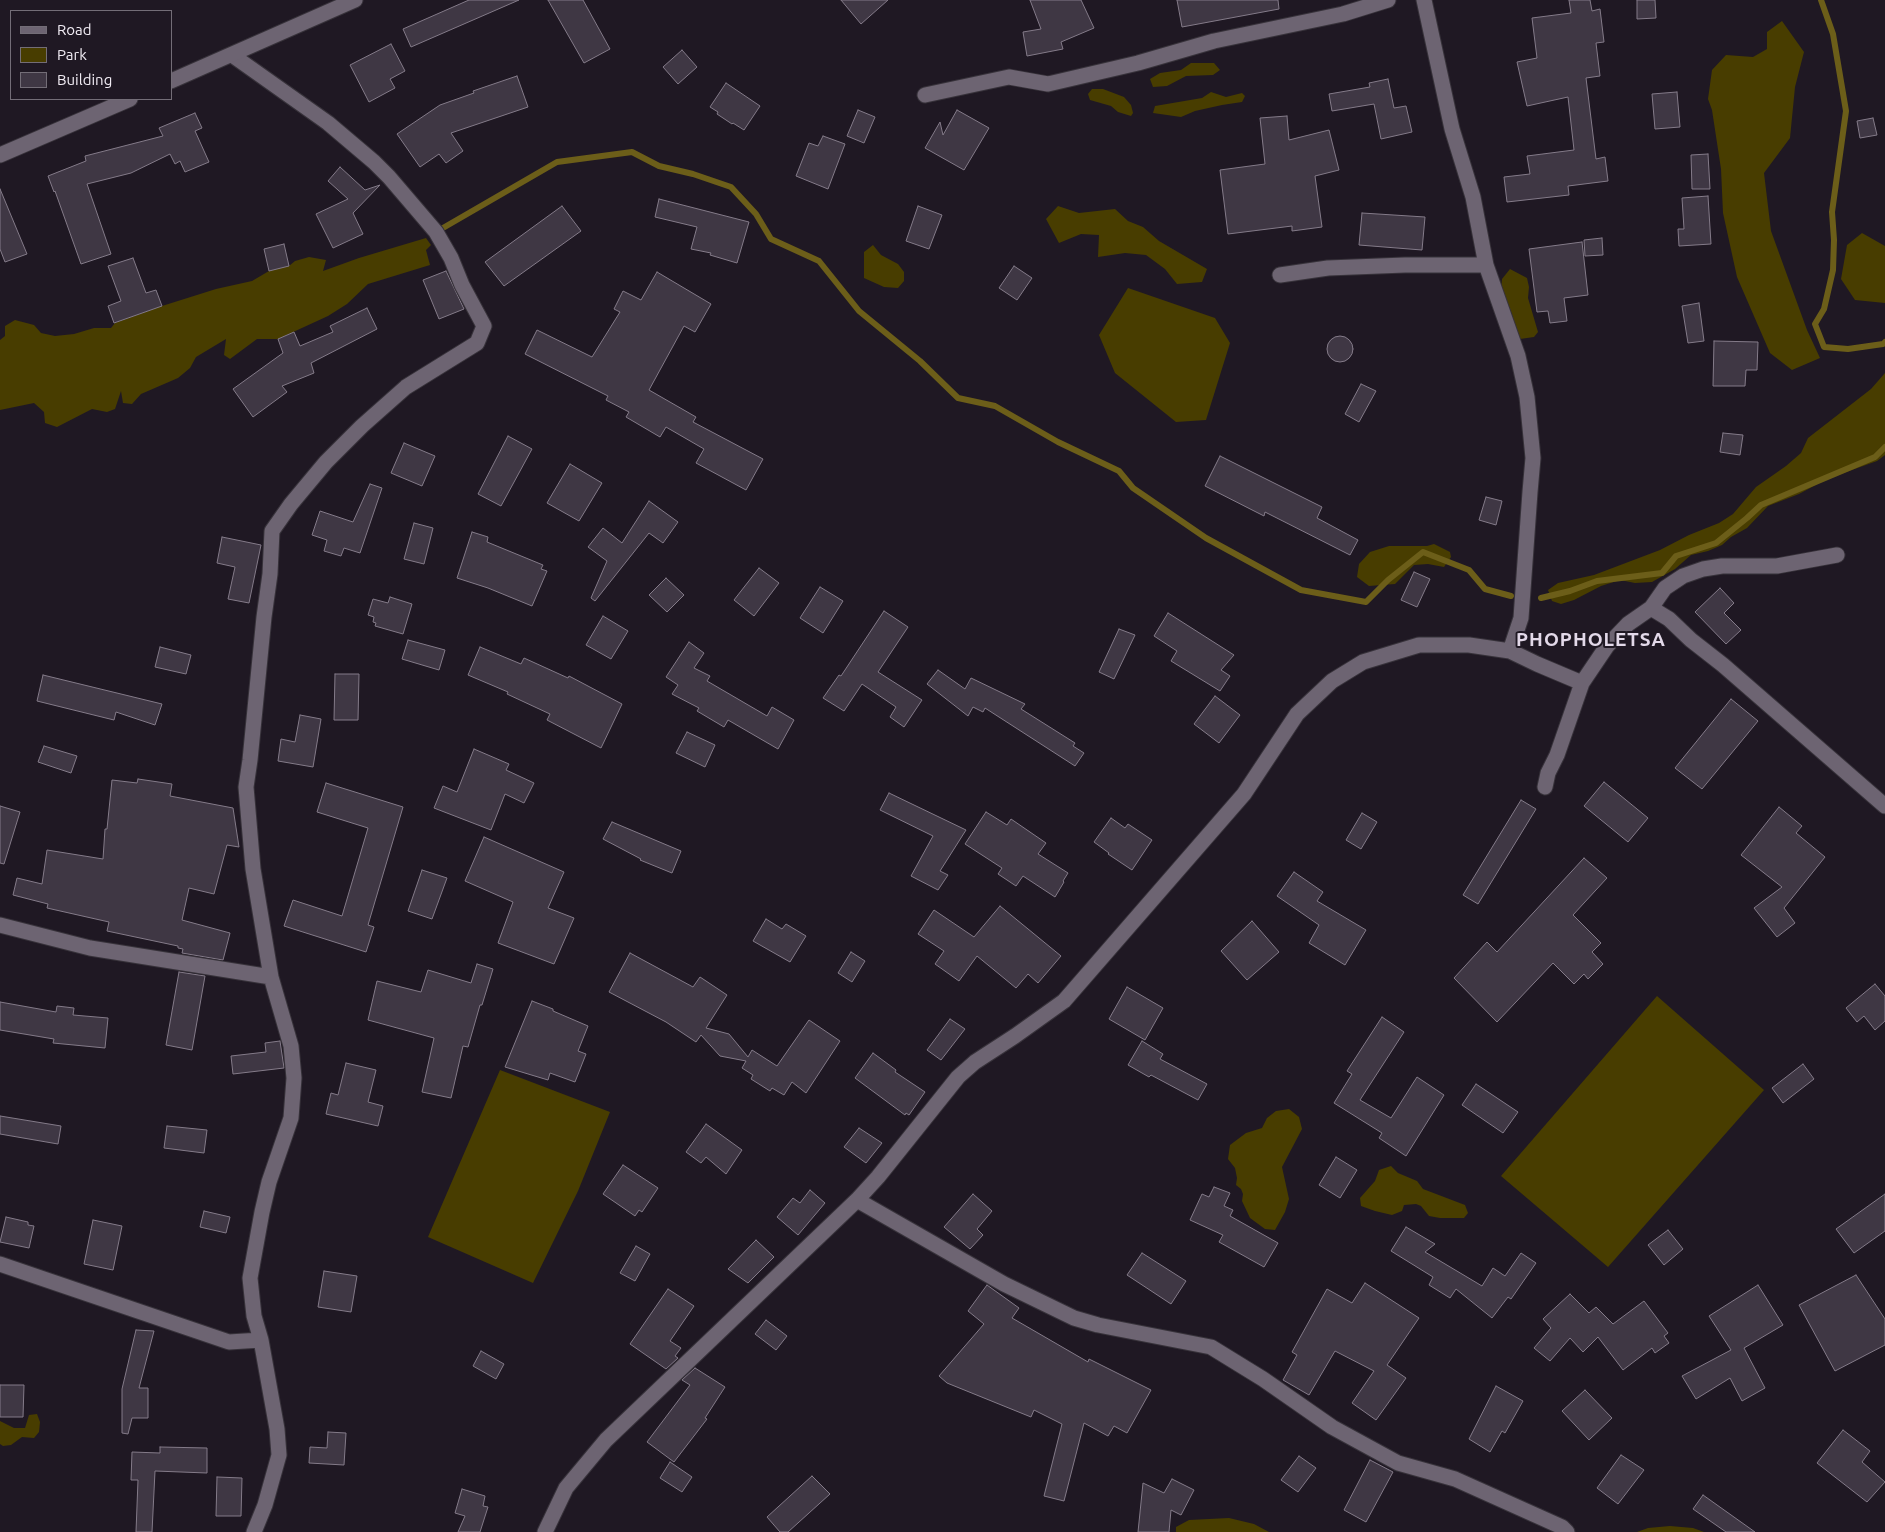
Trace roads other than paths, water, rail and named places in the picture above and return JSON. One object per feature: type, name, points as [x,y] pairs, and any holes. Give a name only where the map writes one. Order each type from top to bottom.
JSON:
[{"type":"street","points":[[172,81],[355,0]]},
{"type":"street","points":[[925,95],[1008,77],[1048,84],[1138,63],[1214,41],[1343,14],[1388,0]]},
{"type":"street","points":[[1424,0],[1452,129],[1473,197],[1486,265],[1518,356],[1527,397],[1533,458],[1520,618],[1510,650]]},
{"type":"street","points":[[232,55],[328,123],[374,162],[389,178],[436,232],[451,258],[462,285],[484,326],[477,343],[406,387],[362,426],[320,469],[291,504],[272,531],[270,574],[246,787],[253,869],[270,977],[291,1046],[294,1078],[291,1118],[269,1182],[250,1278],[254,1316],[261,1340],[277,1429],[279,1455],[265,1505],[254,1532]]},
{"type":"street","points":[[0,155],[128,100]]},
{"type":"street","points":[[1280,275],[1337,268],[1405,265],[1486,265]]},
{"type":"street","points":[[1545,787],[1548,773],[1557,755],[1582,683],[1612,641],[1628,624],[1651,608],[1665,588],[1683,576],[1722,566],[1777,566],[1837,554]]},
{"type":"street","points":[[1651,608],[1669,619],[1885,806]]},
{"type":"street","points":[[545,1532],[566,1488],[606,1440],[858,1200],[958,1077],[975,1062],[1015,1036],[1064,1000],[1244,794],[1297,714],[1332,681],[1363,662],[1419,645],[1469,645],[1510,650],[1582,683]]},
{"type":"street","points":[[0,926],[90,948],[270,977]]},
{"type":"street","points":[[858,1200],[1004,1284],[1074,1318],[1098,1325],[1211,1347],[1263,1379],[1332,1427],[1398,1463],[1455,1479],[1562,1527],[1567,1532]]},
{"type":"street","points":[[0,1264],[229,1342],[261,1340]]},
{"type":"waterway","points":[[1821,0],[1833,34],[1846,111],[1832,212],[1834,240],[1833,270],[1824,309],[1815,324],[1824,347],[1848,349],[1883,344],[1885,342]]},
{"type":"waterway","points":[[436,232],[557,162],[632,152],[659,166],[693,174],[731,187],[756,214],[771,239],[819,261],[859,311],[920,361],[958,398],[995,406],[1058,442],[1119,471],[1133,488],[1206,538],[1301,590],[1366,602],[1388,580],[1423,552],[1469,570],[1485,589],[1511,596]]},
{"type":"waterway","points":[[1541,598],[1570,591],[1597,581],[1662,573],[1676,556],[1716,543],[1761,505],[1875,457],[1885,447]]},
{"type":"district","name":"PHOPHOLETSA","points":[[1591,640]]}]
